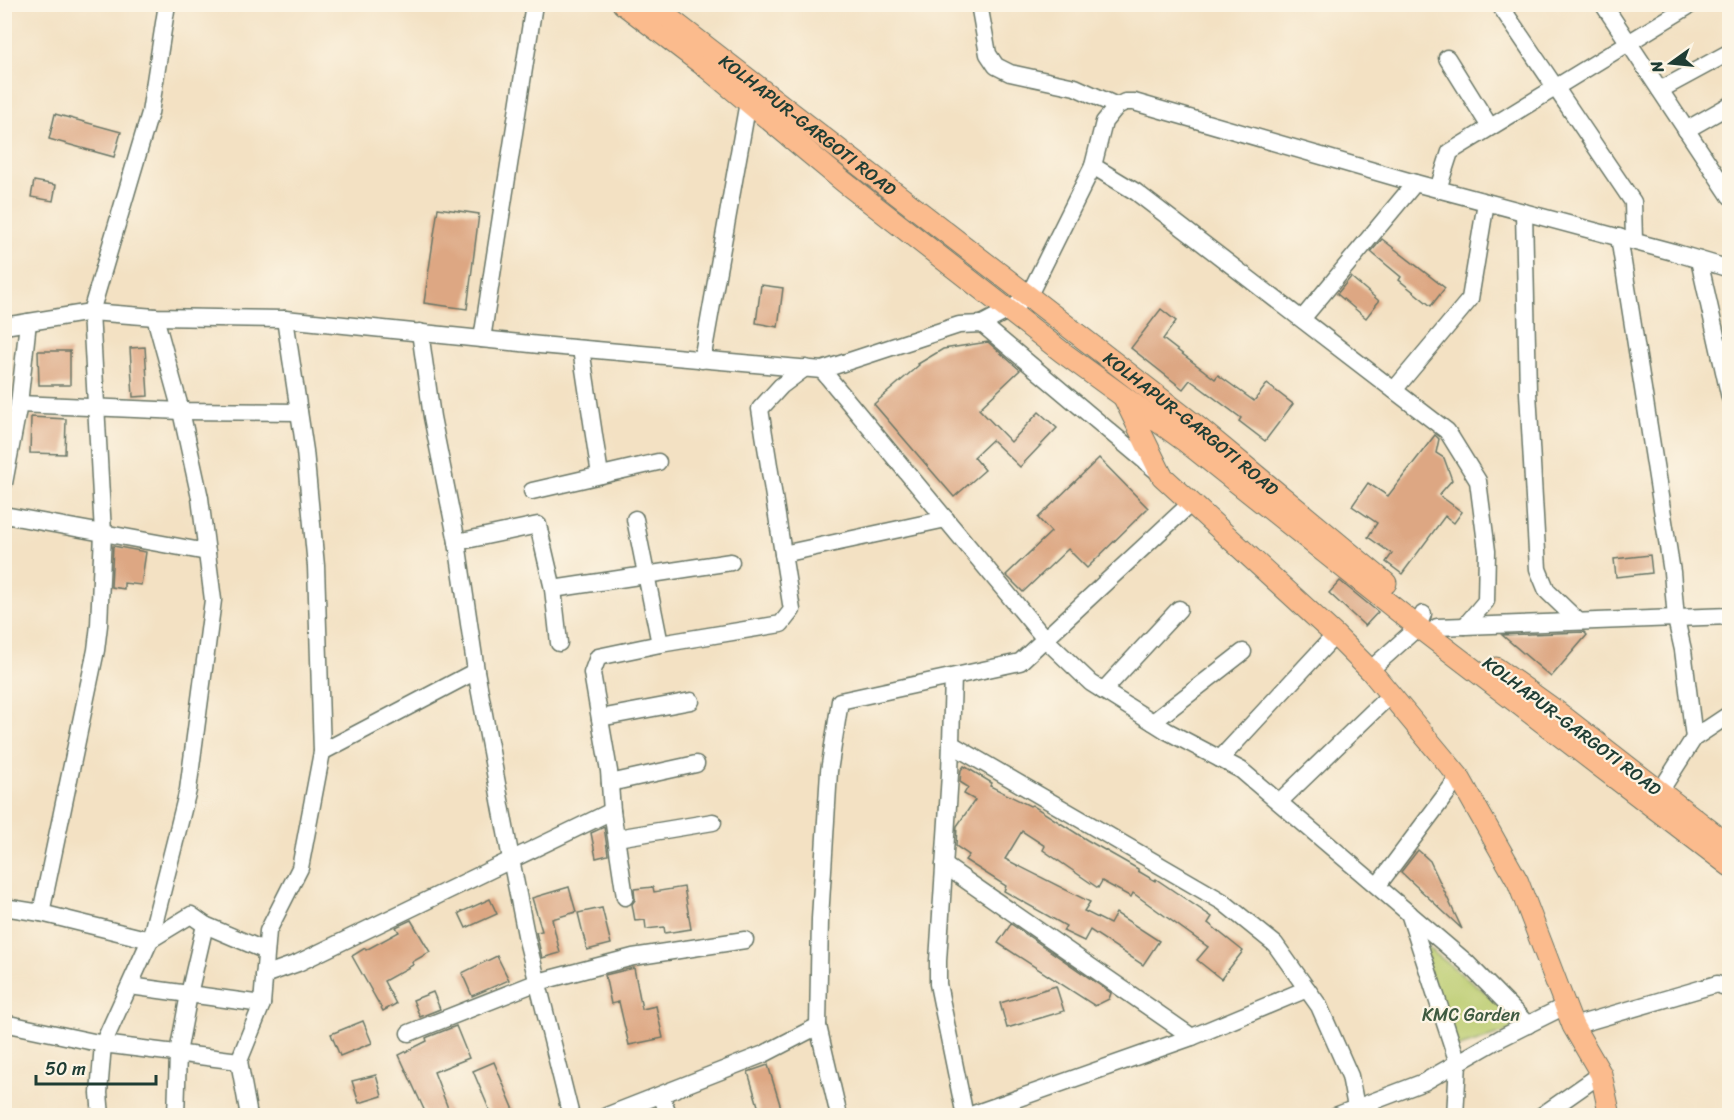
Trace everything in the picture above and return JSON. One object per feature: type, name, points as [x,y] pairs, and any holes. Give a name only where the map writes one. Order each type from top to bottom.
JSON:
[{"type":"main road","points":[[623,4],[707,68],[844,182],[1009,310],[1426,623],[1730,866]]},
{"type":"main road","name":"KOLHAPUR-GARGOTI ROAD","points":[[651,4],[1199,428],[1426,623],[1556,710],[1659,793],[1730,846]]},
{"type":"main road","points":[[1124,397],[1162,476],[1370,670],[1459,777],[1518,882],[1573,1026],[1601,1074],[1610,1116]]},
{"type":"street","points":[[41,913],[96,650],[100,604],[103,533],[91,312],[150,113],[167,4]]},
{"type":"street","points":[[482,339],[534,4]]},
{"type":"street","points":[[979,4],[988,54],[996,66],[1010,73],[1089,92],[1117,106]]},
{"type":"street","points":[[1499,4],[1633,202],[1627,239],[1672,572],[1676,619],[1683,650],[1694,738]]},
{"type":"street","points":[[1603,4],[1686,130],[1722,170],[1730,196]]},
{"type":"street","points":[[1438,189],[1449,152],[1692,4]]},
{"type":"street","points":[[1660,90],[1730,52]]},
{"type":"street","points":[[1447,58],[1490,127]]},
{"type":"street","points":[[702,360],[748,102]]},
{"type":"street","points":[[4,326],[91,312],[155,317],[285,319],[581,349],[822,370],[959,325],[982,324],[1028,297],[1094,166],[1104,122],[1117,106],[1125,102],[1134,102],[1415,183],[1627,239],[1730,269]]},
{"type":"street","points":[[1686,130],[1730,105]]},
{"type":"street","points":[[1094,166],[1136,192],[1448,431],[1478,481],[1487,551],[1486,601],[1465,626]]},
{"type":"street","points":[[1302,319],[1415,183]]},
{"type":"street","points":[[1394,390],[1470,299],[1486,202]]},
{"type":"street","points":[[1524,212],[1528,392],[1538,569],[1547,591],[1578,621]]},
{"type":"street","points":[[1700,260],[1730,398]]},
{"type":"street","points":[[101,1116],[99,1093],[103,1044],[150,940],[188,790],[213,600],[200,498],[181,411],[155,317]]},
{"type":"street","points":[[249,1116],[239,1061],[262,1004],[268,931],[300,868],[322,752],[316,566],[305,451],[285,319]]},
{"type":"street","points":[[4,483],[19,404],[28,322]]},
{"type":"street","points":[[982,324],[1162,476]]},
{"type":"street","points":[[420,332],[432,417],[457,542],[476,671],[511,859],[527,940],[571,1116]]},
{"type":"street","points":[[581,349],[600,475]]},
{"type":"street","points":[[625,897],[592,673],[598,657],[781,624],[792,610],[760,409],[781,386],[805,368]]},
{"type":"street","points":[[822,370],[1045,639],[1090,683],[1153,722],[1241,770],[1466,962],[1528,1025]]},
{"type":"street","points":[[19,404],[181,411],[299,412]]},
{"type":"street","points":[[532,491],[658,462]]},
{"type":"street","points":[[839,1116],[818,1026],[820,919],[829,771],[840,701],[1020,662],[1190,504]]},
{"type":"street","points":[[4,515],[207,552]]},
{"type":"street","points":[[635,519],[660,644]]},
{"type":"street","points":[[783,554],[946,519]]},
{"type":"street","points":[[457,542],[538,525],[553,590],[559,643]]},
{"type":"street","points":[[553,590],[731,562]]},
{"type":"street","points":[[1103,691],[1179,609]]},
{"type":"street","points":[[1370,670],[1426,623],[1465,626],[1730,616]]},
{"type":"street","points":[[1220,759],[1335,635]]},
{"type":"street","points":[[1153,722],[1243,652]]},
{"type":"street","points":[[322,752],[476,671]]},
{"type":"street","points":[[953,677],[938,984],[966,1116],[1192,1037],[1307,989]]},
{"type":"street","points":[[1279,802],[1391,694]]},
{"type":"street","points":[[600,718],[691,701]]},
{"type":"street","points":[[1659,793],[1694,738],[1730,714]]},
{"type":"street","points":[[951,744],[1223,902],[1275,944],[1319,1006],[1350,1076],[1356,1107]]},
{"type":"street","points":[[610,783],[696,764]]},
{"type":"street","points":[[1378,885],[1459,777]]},
{"type":"street","points":[[264,975],[298,963],[612,811]]},
{"type":"street","points":[[617,838],[713,822]]},
{"type":"street","points":[[944,865],[1192,1037]]},
{"type":"street","points":[[4,907],[41,913],[150,940],[190,915],[206,925],[266,951]]},
{"type":"street","points":[[1409,912],[1458,1063],[1455,1116]]},
{"type":"street","points":[[176,1116],[178,1053],[189,994],[206,925]]},
{"type":"street","points":[[409,1033],[538,982],[633,957],[745,940]]},
{"type":"street","points":[[1573,1026],[1717,984],[1730,989]]},
{"type":"street","points":[[130,986],[262,1004]]},
{"type":"street","points":[[1335,1116],[1424,1082],[1566,1006]]},
{"type":"street","points":[[4,1023],[103,1044],[239,1061]]},
{"type":"street","points":[[606,1116],[764,1054],[818,1026]]},
{"type":"street","points":[[1541,1116],[1601,1074]]},
{"type":"street","points":[[661,1095],[669,1116]]},
{"type":"green space","name":"KMC Garden","points":[[1419,941],[1528,1025],[1453,1049]]},
{"type":"building","points":[[55,114],[121,132],[114,157],[49,139]]},
{"type":"building","points":[[34,181],[56,185],[53,201],[31,197]]},
{"type":"building","points":[[438,208],[479,214],[467,309],[424,303]]},
{"type":"building","points":[[1382,239],[1445,288],[1431,306],[1399,280],[1401,277],[1371,252]]},
{"type":"building","points":[[1351,277],[1379,301],[1366,318],[1337,294]]},
{"type":"building","points":[[761,285],[783,288],[778,327],[756,323]]},
{"type":"building","points":[[1161,309],[1176,321],[1163,339],[1215,379],[1218,375],[1254,401],[1267,384],[1293,404],[1265,441],[1239,421],[1241,418],[1190,380],[1183,389],[1131,348]]},
{"type":"building","points":[[988,342],[1020,370],[979,409],[1011,442],[1039,412],[1057,428],[1020,467],[992,440],[974,457],[985,470],[954,497],[874,404],[918,364],[943,349]]},
{"type":"building","points":[[145,347],[148,396],[133,397],[130,348]]},
{"type":"building","points":[[38,351],[70,351],[70,385],[39,385]]},
{"type":"building","points":[[31,417],[66,419],[65,454],[30,453]]},
{"type":"building","points":[[1435,435],[1439,439],[1436,453],[1444,458],[1452,480],[1439,495],[1462,512],[1454,523],[1445,516],[1402,574],[1386,562],[1392,554],[1368,537],[1377,523],[1352,506],[1368,483],[1388,496]]},
{"type":"building","points":[[1099,458],[1148,508],[1087,568],[1068,549],[1023,592],[1006,575],[1051,532],[1038,518]]},
{"type":"building","points":[[113,546],[146,552],[141,585],[124,583],[124,589],[111,587]]},
{"type":"building","points":[[1650,555],[1652,573],[1616,577],[1614,559]]},
{"type":"building","points":[[1340,581],[1378,612],[1365,626],[1329,593]]},
{"type":"building","points":[[1584,632],[1587,635],[1551,677],[1502,635]]},
{"type":"building","points":[[964,766],[992,783],[990,786],[1032,805],[1138,871],[1155,881],[1156,879],[1212,917],[1208,923],[1243,951],[1221,979],[1197,960],[1208,947],[1133,893],[1131,897],[1102,881],[1098,888],[1043,850],[1045,846],[1022,831],[1005,859],[1090,902],[1084,911],[1110,924],[1116,913],[1159,941],[1143,965],[1090,930],[1084,941],[1063,931],[1066,926],[1004,891],[1006,886],[965,860],[969,855],[956,846],[957,826],[975,800],[964,794],[968,787],[960,782],[961,770]]},
{"type":"building","points":[[604,827],[608,855],[596,858],[591,833]]},
{"type":"building","points":[[1418,850],[1430,861],[1462,929],[1401,872]]},
{"type":"building","points":[[569,887],[576,912],[552,919],[560,953],[542,958],[536,932],[542,931],[532,898]]},
{"type":"building","points":[[653,887],[654,892],[684,887],[691,929],[665,933],[664,927],[646,929],[645,920],[635,921],[632,904],[635,900],[634,889]]},
{"type":"building","points":[[490,899],[497,914],[466,928],[459,913]]},
{"type":"building","points":[[602,908],[611,944],[587,950],[578,913]]},
{"type":"building","points":[[411,920],[430,952],[412,962],[413,965],[384,981],[396,1004],[383,1011],[352,956],[399,932],[396,927]]},
{"type":"building","points":[[1011,924],[1111,993],[1109,999],[1095,1006],[998,943]]},
{"type":"building","points":[[497,956],[509,980],[472,996],[462,973]]},
{"type":"building","points":[[634,968],[642,1009],[656,1006],[663,1038],[629,1045],[619,1002],[611,1004],[605,975]]},
{"type":"building","points":[[1056,986],[1064,1011],[1007,1028],[1000,1003]]},
{"type":"building","points":[[433,992],[440,1009],[420,1017],[413,1000]]},
{"type":"building","points":[[363,1021],[372,1043],[340,1056],[331,1034]]},
{"type":"building","points":[[456,1026],[469,1058],[434,1072],[451,1116],[427,1116],[399,1055],[427,1041],[426,1038]]},
{"type":"building","points":[[494,1062],[514,1110],[502,1116],[492,1116],[473,1071]]},
{"type":"building","points":[[768,1065],[782,1111],[761,1116],[748,1072]]},
{"type":"building","points":[[376,1075],[382,1096],[359,1103],[352,1081]]}]
